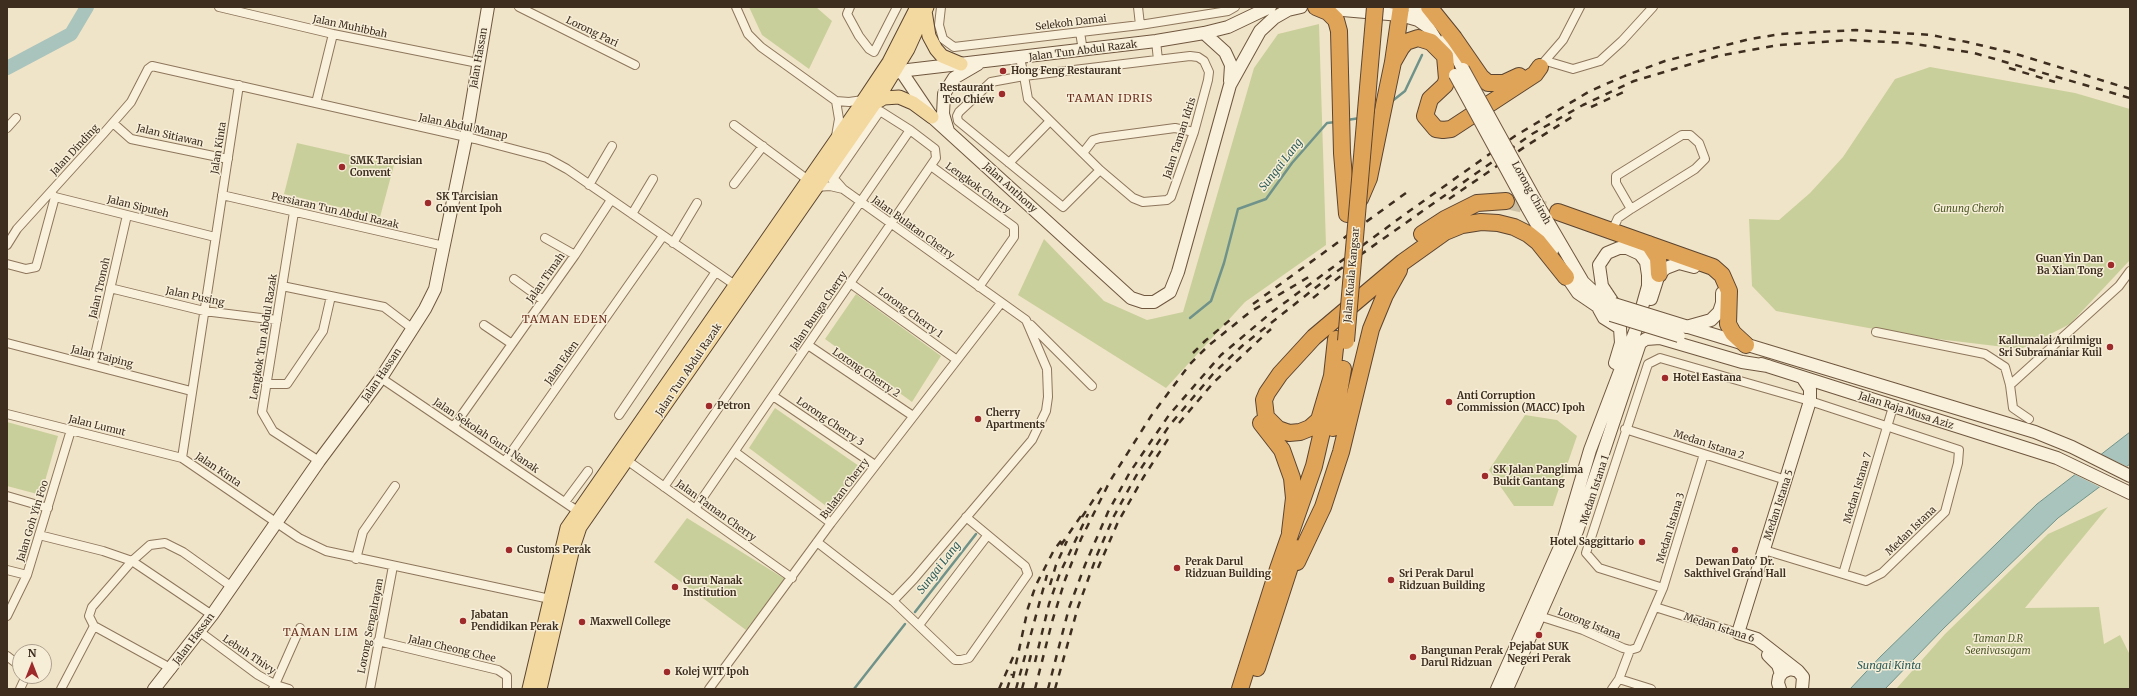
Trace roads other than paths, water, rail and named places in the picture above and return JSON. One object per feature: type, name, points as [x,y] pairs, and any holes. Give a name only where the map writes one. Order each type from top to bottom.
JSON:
[{"type":"highway","points":[[1316,7],[1328,12],[1336,20],[1339,31],[1342,153],[1347,214]]},
{"type":"highway","name":"Jalan Kuala Kangsar","points":[[1294,535],[1324,470],[1337,411],[1347,214],[1365,7]]},
{"type":"highway","name":"Jalan Kuala Kangsar","points":[[1294,535],[1314,466],[1327,413],[1332,376],[1341,340],[1358,203],[1375,7]]},
{"type":"highway","points":[[1358,203],[1368,178],[1405,10]]},
{"type":"highway","points":[[1432,12],[1454,38],[1481,77],[1488,83],[1504,83],[1543,64]]},
{"type":"highway","points":[[1393,62],[1400,48],[1406,42],[1418,38],[1431,42],[1445,56],[1447,79],[1445,85],[1430,99],[1425,116],[1436,129],[1443,130],[1451,129],[1512,90],[1535,74],[1543,64]]},
{"type":"highway","points":[[1282,596],[1294,535],[1294,498],[1292,478],[1282,450],[1262,426],[1257,413],[1257,395],[1262,385],[1299,340],[1366,279],[1423,233],[1445,219],[1477,203],[1506,201]]},
{"type":"highway","points":[[1558,212],[1706,264],[1718,271],[1726,282],[1729,291],[1728,324],[1733,333],[1746,345]]},
{"type":"highway","points":[[1332,376],[1319,420],[1310,428],[1300,432],[1288,433],[1278,429],[1266,417],[1264,400],[1280,374],[1314,337],[1403,262],[1445,232],[1462,225],[1481,222],[1498,223],[1514,227],[1528,234],[1538,242],[1566,278]]},
{"type":"highway","points":[[1649,244],[1658,258],[1659,274]]},
{"type":"highway","points":[[1251,689],[1282,596],[1323,507],[1350,420],[1371,329],[1384,295],[1403,262]]},
{"type":"highway","points":[[1240,689],[1294,535]]},
{"type":"main road","name":"Jalan Hassan","points":[[154,689],[172,669],[200,632],[319,461],[381,378],[413,328],[435,289],[466,138],[488,7]]},
{"type":"main road","name":"Jalan Tun Abdul Razak","points":[[897,70],[979,63],[1083,51],[1204,34],[1228,28],[1270,7]]},
{"type":"main road","points":[[1230,85],[1260,31],[1274,18],[1288,10],[1301,7]]},
{"type":"main road","points":[[1311,7],[1432,12],[1459,72]]},
{"type":"main road","name":"Jalan Tun Abdul Razak","points":[[540,689],[572,553],[580,527],[628,461],[774,247],[869,102],[898,45],[923,8]]},
{"type":"main road","name":"Jalan Tun Abdul Razak","points":[[529,689],[564,535],[735,285],[819,178],[836,140],[897,70],[908,49],[923,8]]},
{"type":"main road","points":[[923,8],[929,36],[936,49],[942,56],[961,64]]},
{"type":"main road","points":[[1405,10],[1428,27],[1445,56],[1459,72]]},
{"type":"main road","points":[[1204,34],[1225,52],[1231,65],[1230,85]]},
{"type":"main road","points":[[897,70],[898,45]]},
{"type":"main road","points":[[948,132],[943,114],[944,94],[954,78],[979,63]]},
{"type":"main road","name":"Jalan Anthony","points":[[897,70],[932,117],[1131,298],[1143,302],[1154,302],[1170,292],[1178,272],[1230,85]]},
{"type":"main road","name":"Lorong Chiroh","points":[[1459,72],[1532,206],[1566,278],[1578,293],[1599,309]]},
{"type":"main road","points":[[869,102],[884,98],[899,97],[913,103],[932,117]]},
{"type":"main road","name":"Lorong Chiroh","points":[[1532,206],[1582,282],[1613,309]]},
{"type":"main road","points":[[728,313],[736,296],[737,289],[735,285],[740,285],[748,280],[774,247]]},
{"type":"main road","points":[[1590,450],[1636,329],[1648,286],[1646,262],[1640,254],[1633,249],[1619,248],[1612,250],[1603,257],[1599,265],[1602,286],[1613,309]]},
{"type":"main road","points":[[1507,689],[1564,538],[1602,403],[1621,343],[1620,328],[1604,318],[1599,309],[1613,309],[1683,330],[1711,320],[1719,312],[1723,295],[1719,284],[1706,271],[1686,264],[1670,265],[1659,274],[1641,333],[1635,345],[1591,474],[1577,532]]},
{"type":"main road","name":"Jalan Raja Musa Aziz","points":[[1683,330],[1746,345],[2035,432],[2072,447],[2130,476]]},
{"type":"main road","name":"Jalan Raja Musa Aziz","points":[[1683,330],[1768,366],[2063,460],[2129,492]]},
{"type":"main road","points":[[1496,689],[1577,532],[1640,343],[1646,339],[1660,338],[1742,362],[1768,366]]},
{"type":"main road","name":"Medan Istana 5","points":[[1738,633],[1810,402],[1810,389],[1802,377]]},
{"type":"main road","points":[[554,628],[554,607],[550,599],[553,600],[560,591],[567,563],[572,553]]},
{"type":"main road","points":[[1738,633],[1774,660],[1778,684]]},
{"type":"main road","name":"Medan Istana 6","points":[[1738,633],[1757,639],[1798,671]]},
{"type":"main road","points":[[1778,684],[1790,669],[1798,671],[1804,681],[1802,689]]},
{"type":"street","name":"Jalan Muhibbah","points":[[219,7],[333,34],[478,63]]},
{"type":"street","name":"Lorong Pari","points":[[519,7],[636,65]]},
{"type":"street","points":[[736,7],[748,34],[761,48],[836,101],[869,102]]},
{"type":"street","points":[[850,7],[847,14],[859,36],[874,52],[897,7]]},
{"type":"street","name":"Selekoh Damai","points":[[941,7],[940,24],[943,39],[954,47],[1140,25],[1228,11],[1235,7]]},
{"type":"street","points":[[1138,7],[1140,25]]},
{"type":"street","points":[[1543,64],[1564,40],[1580,7]]},
{"type":"street","points":[[1543,64],[1573,69],[1600,61],[1622,41],[1653,7]]},
{"type":"street","points":[[1080,32],[1083,51]]},
{"type":"street","points":[[316,103],[333,34]]},
{"type":"street","points":[[1156,41],[1158,60]]},
{"type":"street","name":"Jalan Taman Idris","points":[[1020,58],[1028,99],[1100,170],[1138,201],[1167,200],[1173,192],[1194,132],[1208,80],[1206,64],[1201,59],[1194,56],[1024,76]]},
{"type":"street","name":"Jalan Abdul Manap","points":[[152,66],[530,152],[547,158],[735,285]]},
{"type":"street","name":"Jalan Dinding","points":[[7,245],[17,228],[52,194],[114,123],[131,102],[148,69],[152,66]]},
{"type":"street","points":[[1024,76],[988,83],[959,112],[958,121],[1063,207],[1100,170]]},
{"type":"street","name":"Jalan Kinta","points":[[239,85],[191,390],[182,458],[299,538],[326,551],[356,559],[550,599]]},
{"type":"street","points":[[836,101],[839,119],[836,140]]},
{"type":"street","name":"Jalan Bunga Cherry","points":[[695,509],[931,166],[936,158],[935,149],[910,130],[880,111],[819,178]]},
{"type":"street","points":[[7,128],[16,118]]},
{"type":"street","points":[[1009,163],[1050,121]]},
{"type":"street","name":"Jalan Sitiawan","points":[[114,123],[131,139],[228,159]]},
{"type":"street","name":"Jalan Bulatan Cherry","points":[[734,125],[763,146],[819,178],[843,189],[1000,303]]},
{"type":"street","points":[[1083,153],[1093,140],[1100,138],[1176,128],[1194,132]]},
{"type":"street","points":[[664,487],[910,130]]},
{"type":"street","points":[[1612,230],[1618,218],[1695,169],[1705,159],[1699,143],[1690,135],[1682,135],[1616,176],[1616,183],[1631,209]]},
{"type":"street","points":[[589,185],[612,146]]},
{"type":"street","points":[[734,184],[763,146]]},
{"type":"street","name":"Lengkok Cherry","points":[[931,166],[1014,227],[1014,237],[979,287]]},
{"type":"street","points":[[819,178],[830,186],[843,189]]},
{"type":"street","points":[[632,214],[653,179]]},
{"type":"street","points":[[7,264],[26,269],[36,267],[52,194]]},
{"type":"street","name":"Jalan Siputeh","points":[[52,194],[215,237]]},
{"type":"street","name":"Persiaran Tun Abdul Razak","points":[[222,196],[444,246]]},
{"type":"street","name":"Jalan Timah","points":[[454,426],[575,255],[611,200]]},
{"type":"street","points":[[673,243],[696,203]]},
{"type":"street","name":"Lengkok Tun Abdul Razak","points":[[294,212],[262,412],[273,431],[319,461]]},
{"type":"street","name":"Jalan Tronoh","points":[[93,364],[127,215]]},
{"type":"street","name":"Jalan Eden","points":[[505,461],[664,236]]},
{"type":"street","points":[[546,238],[575,255]]},
{"type":"street","points":[[620,415],[715,272]]},
{"type":"street","points":[[2010,385],[2119,286],[2130,272]]},
{"type":"street","points":[[514,279],[543,300]]},
{"type":"street","name":"Lorong Cherry 1","points":[[850,283],[957,360]]},
{"type":"street","points":[[282,286],[384,308],[413,328]]},
{"type":"street","name":"Jalan Pusing","points":[[110,288],[204,310],[276,320]]},
{"type":"street","points":[[266,384],[286,384],[323,332],[331,296]]},
{"type":"street","points":[[1000,303],[1026,320],[1092,386]]},
{"type":"street","name":"Bulatan Cherry","points":[[709,689],[831,523],[1000,303]]},
{"type":"street","points":[[893,601],[1032,440],[1046,411],[1048,397],[1047,370],[1026,320]]},
{"type":"street","points":[[484,325],[512,344]]},
{"type":"street","points":[[1876,332],[1985,354],[2005,367],[2010,385],[2013,408],[2029,419]]},
{"type":"street","name":"Jalan Taiping","points":[[7,344],[93,364],[191,390]]},
{"type":"street","name":"Lorong Cherry 2","points":[[808,345],[913,416]]},
{"type":"street","name":"Medan Istana","points":[[1660,358],[1810,402],[1959,450],[1958,463],[1945,512],[1882,573],[1866,581],[1764,550]]},
{"type":"street","name":"Medan Istana 1","points":[[1660,358],[1648,364],[1625,429],[1586,553],[1599,568],[1663,588]]},
{"type":"street","name":"Jalan Sekolah Guru Nanak","points":[[381,378],[579,512]]},
{"type":"street","name":"Lorong Cherry 3","points":[[773,396],[876,465]]},
{"type":"street","name":"Medan Istana 7","points":[[1843,574],[1893,407]]},
{"type":"street","name":"Jalan Lumut","points":[[7,414],[182,458]]},
{"type":"street","name":"Medan Istana 2","points":[[1625,429],[1786,480]]},
{"type":"street","name":"Jalan Goh Yin Foo","points":[[7,616],[27,575],[71,430]]},
{"type":"street","points":[[735,452],[831,523]]},
{"type":"street","name":"Medan Istana 3","points":[[1639,645],[1663,588],[1704,454]]},
{"type":"street","name":"Jalan Taman Cherry","points":[[628,461],[792,578]]},
{"type":"street","points":[[565,502],[588,471]]},
{"type":"street","points":[[356,559],[364,532],[395,486]]},
{"type":"street","points":[[7,496],[48,508]]},
{"type":"street","points":[[817,542],[893,601],[955,660],[968,658],[1028,574],[1025,566],[966,517]]},
{"type":"street","points":[[39,535],[103,551],[132,561],[212,615]]},
{"type":"street","points":[[919,625],[987,536]]},
{"type":"street","points":[[172,669],[94,626],[89,616],[92,608],[132,561],[150,545],[165,543],[183,552],[232,587]]},
{"type":"street","name":"Lorong Sengalrayan","points":[[370,689],[393,566]]},
{"type":"street","points":[[7,570],[27,575]]},
{"type":"street","name":"Medan Istana 6","points":[[1655,608],[1738,633]]},
{"type":"street","name":"Lorong Istana","points":[[1535,615],[1583,630],[1630,650],[1634,650],[1639,645]]},
{"type":"street","points":[[61,689],[94,626]]},
{"type":"street","points":[[274,687],[300,628]]},
{"type":"street","name":"Lebuh Thivy","points":[[200,632],[274,687],[289,689]]},
{"type":"street","name":"Jalan Cheong Chee","points":[[378,641],[498,670],[507,676],[507,689]]},
{"type":"street","points":[[1612,689],[1619,679],[1630,650]]},
{"type":"street","points":[[1619,679],[1651,689]]},
{"type":"water","name":"Sungai Kinta","points":[[2130,432],[2130,464],[2058,518],[1944,628],[1885,689],[1850,689],[1880,657],[2037,504]]},
{"type":"waterway","points":[[7,68],[71,34],[87,7]]},
{"type":"waterway","name":"Sungai Lang","points":[[1391,102],[1405,91],[1422,55]]},
{"type":"waterway","name":"Sungai Lang","points":[[1347,120],[1360,118]]},
{"type":"waterway","name":"Sungai Lang","points":[[1190,318],[1211,301],[1224,263],[1238,209],[1266,199],[1292,163],[1327,123],[1336,122]]},
{"type":"waterway","name":"Sungai Lang","points":[[915,612],[976,534]]},
{"type":"waterway","name":"Sungai Lang","points":[[854,689],[905,624]]},
{"type":"tunnel","points":[[1506,201],[1558,212]]},
{"type":"railway","points":[[1048,689],[1069,608],[1085,565],[1108,512],[1130,472],[1169,415],[1221,355],[1272,312],[1408,212],[1515,136],[1590,91],[1665,61],[1750,39],[1781,34],[1856,30],[1931,35],[1967,42],[2013,53],[2130,89]]},
{"type":"railway","points":[[1055,689],[1078,607],[1097,555],[1114,516],[1136,476],[1169,426],[1213,374],[1242,346],[1329,277],[1532,134],[1583,105],[1634,81],[1718,56],[1779,45],[1848,40],[1908,43],[1974,53],[2130,98]]},
{"type":"railway","points":[[2009,68],[2055,82]]},
{"type":"railway","points":[[1591,107],[1628,90]]},
{"type":"railway","points":[[1449,199],[1526,146],[1575,115]]},
{"type":"railway","points":[[1253,304],[1410,190]]},
{"type":"railway","points":[[1313,298],[1343,274]]},
{"type":"railway","points":[[1035,689],[1052,622],[1065,580],[1081,539],[1110,481],[1151,416],[1190,364],[1208,346],[1250,312],[1312,275]]},
{"type":"railway","points":[[1193,353],[1230,320]]},
{"type":"railway","points":[[1179,423],[1214,382],[1271,329]]},
{"type":"railway","points":[[1098,568],[1118,522],[1143,478],[1170,436]]},
{"type":"railway","points":[[1082,517],[1102,487]]},
{"type":"railway","points":[[1061,545],[1083,513]]},
{"type":"railway","points":[[1035,662],[1049,604],[1060,573],[1088,514]]},
{"type":"railway","points":[[1013,678],[1028,608],[1036,585],[1054,550],[1063,538]]},
{"type":"railway","points":[[1050,585],[1056,565],[1067,541]]},
{"type":"railway","points":[[1016,689],[1047,575]]},
{"type":"railway","points":[[1022,689],[1032,651]]},
{"type":"railway","points":[[999,689],[1014,655]]},
{"type":"railway","points":[[1007,689],[1012,674]]},
{"type":"place","name":"Hong Feng Restaurant","points":[[1003,71]]},
{"type":"place","name":"Restaurant Teo Chiew","points":[[1002,94]]},
{"type":"place","name":"SMK Tarcisian Convent","points":[[342,167]]},
{"type":"place","name":"SK Tarcisian Convent Ipoh","points":[[428,203]]},
{"type":"place","name":"Guan Yin Dan Ba Xian Tong","points":[[2111,265]]},
{"type":"place","name":"Kallumalai Arulmigu Sri Subramaniar Kuil","points":[[2110,347]]},
{"type":"place","name":"Hotel Eastana","points":[[1665,378]]},
{"type":"place","name":"Anti Corruption Commission (MACC) Ipoh","points":[[1449,402]]},
{"type":"place","name":"Petron","points":[[709,406]]},
{"type":"place","name":"Cherry Apartments","points":[[978,419]]},
{"type":"place","name":"SK Jalan Panglima Bukit Gantang","points":[[1485,476]]},
{"type":"place","name":"Hotel Saggittario","points":[[1642,542]]},
{"type":"place","name":"Customs Perak","points":[[509,550]]},
{"type":"place","name":"Dewan Dato' Dr. Sakthivel Grand Hall","points":[[1735,550]]},
{"type":"place","name":"Perak Darul Ridzuan Building","points":[[1177,568]]},
{"type":"place","name":"Sri Perak Darul Ridzuan Building","points":[[1391,580]]},
{"type":"place","name":"Guru Nanak Institution","points":[[675,587]]},
{"type":"place","name":"Jabatan Pendidikan Perak","points":[[463,621]]},
{"type":"place","name":"Maxwell College","points":[[582,622]]},
{"type":"place","name":"Pejabat SUK Negeri Perak","points":[[1539,635]]},
{"type":"place","name":"Bangunan Perak Darul Ridzuan","points":[[1413,657]]},
{"type":"place","name":"Kolej WIT Ipoh","points":[[667,672]]},
{"type":"district","name":"TAMAN IDRIS","points":[[1110,99]]},
{"type":"district","name":"TAMAN EDEN","points":[[565,320]]},
{"type":"district","name":"TAMAN LIM","points":[[321,633]]},
{"type":"park label","name":"Gunung Cheroh","points":[[1969,209]]},
{"type":"park label","name":"Taman D.R Seenivasagam","points":[[1998,644]]}]
